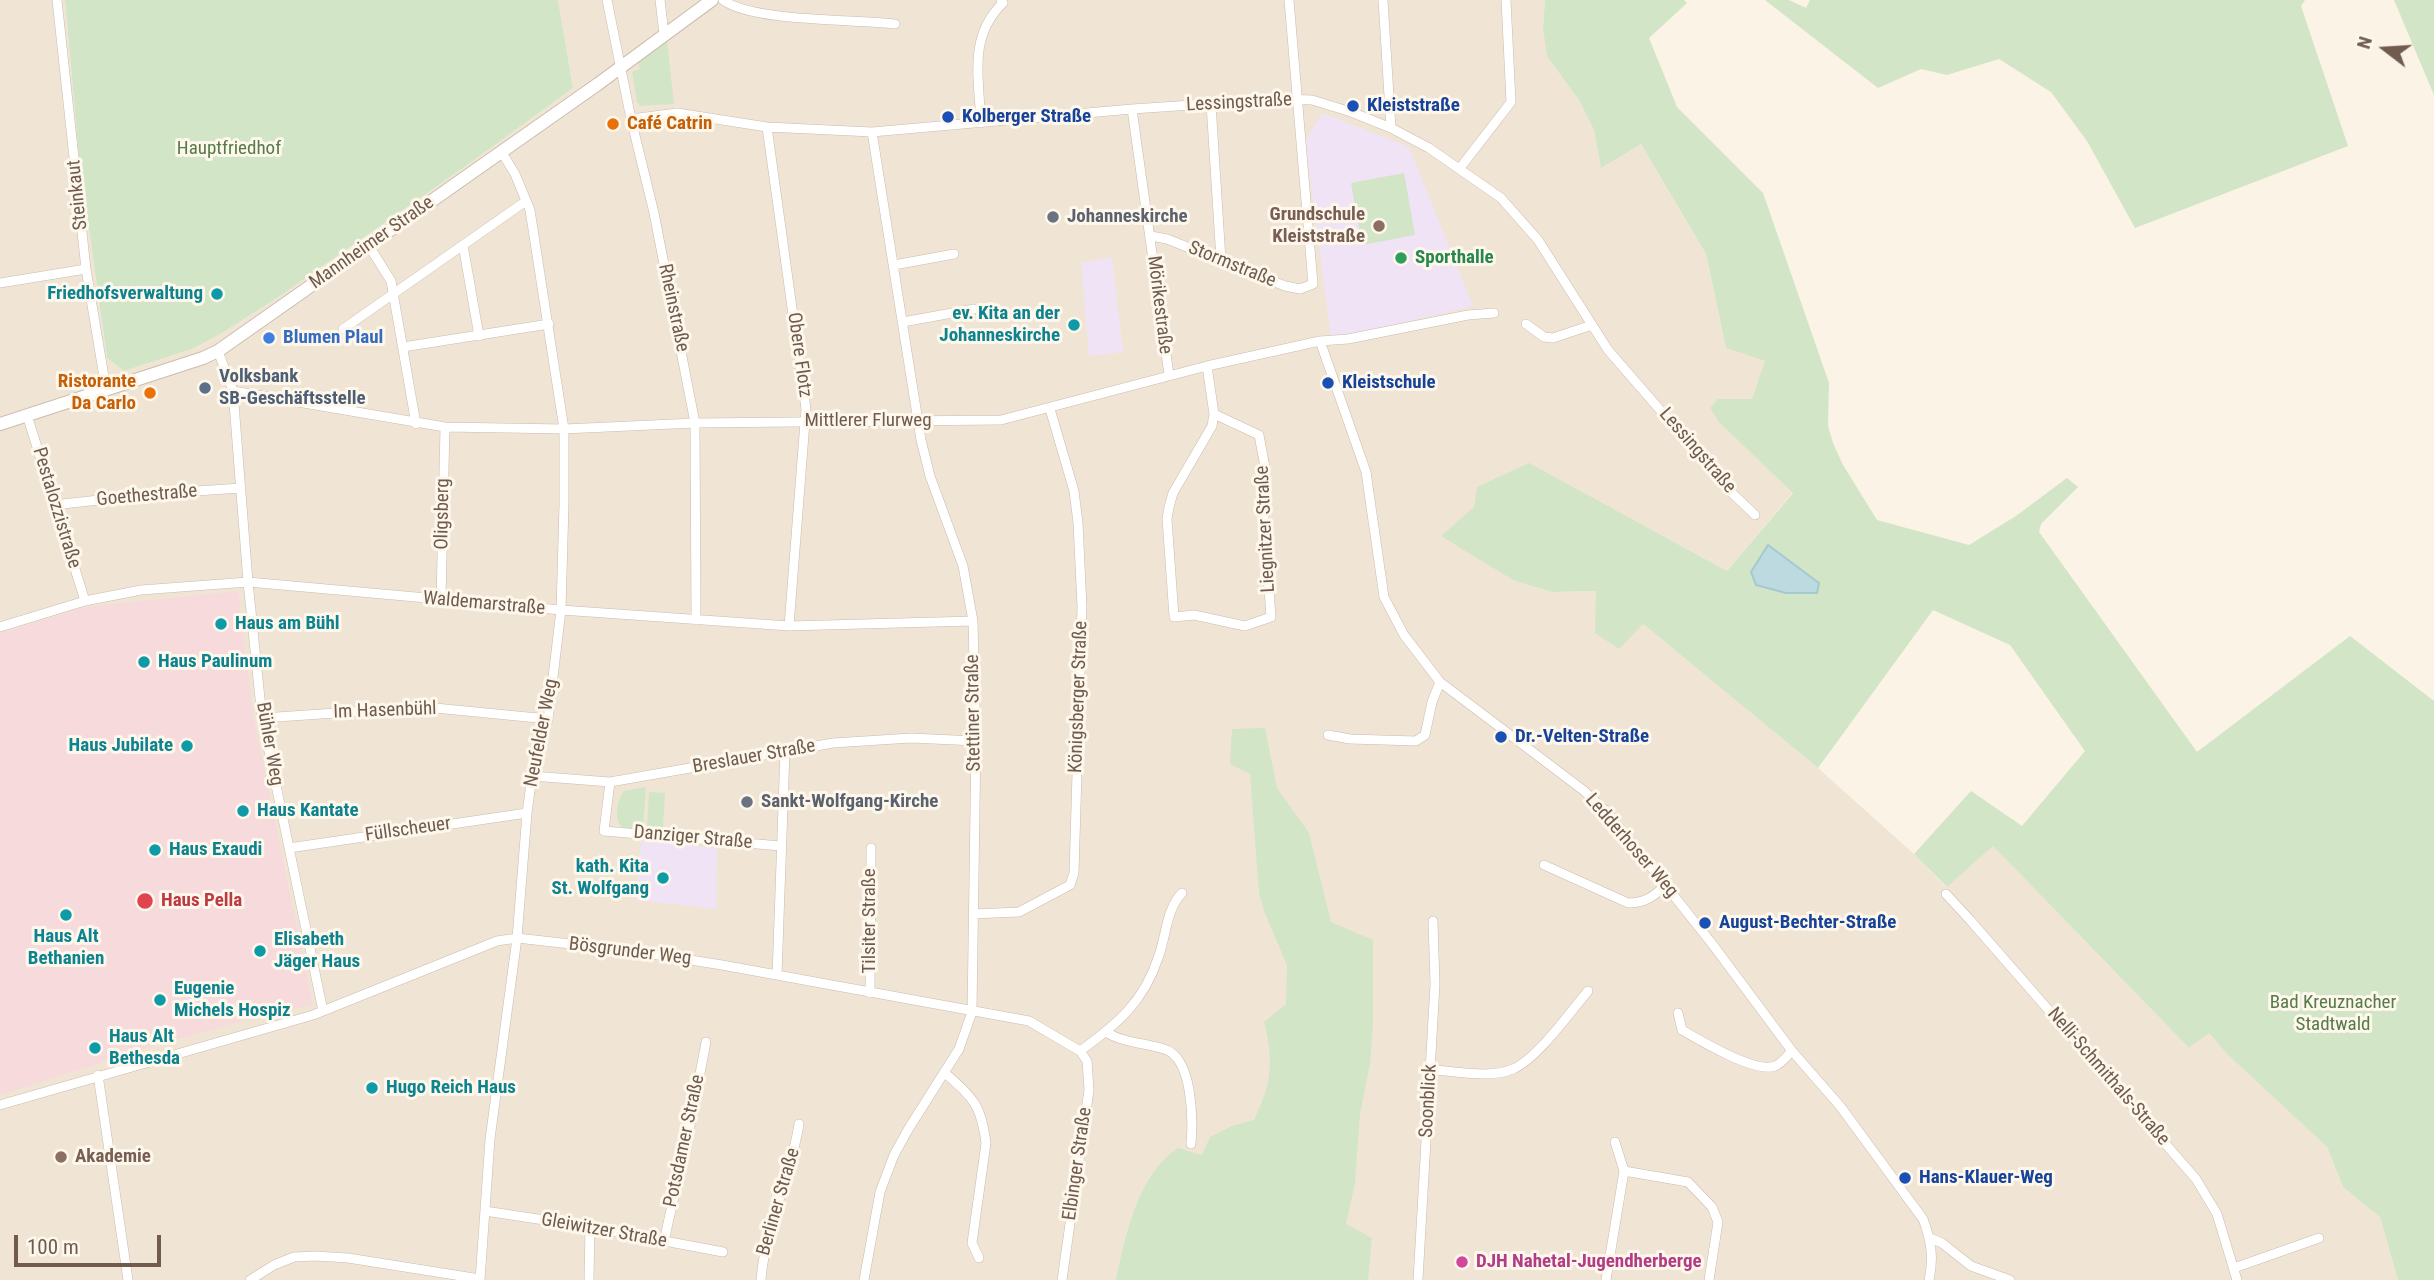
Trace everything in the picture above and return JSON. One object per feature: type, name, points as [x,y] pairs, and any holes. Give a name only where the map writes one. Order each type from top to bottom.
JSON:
[{"type":"street","name":"Steinkaut","points":[[57,0],[86,269],[106,389]]},
{"type":"street","name":"Rheinstraße","points":[[607,0],[695,423],[696,620]]},
{"type":"street","points":[[660,0],[664,34]]},
{"type":"street","points":[[723,0],[730,5],[775,16],[895,24]]},
{"type":"street","points":[[1289,0],[1297,98]]},
{"type":"street","points":[[1384,0],[1391,128]]},
{"type":"street","points":[[1460,168],[1511,102],[1506,0]]},
{"type":"street","points":[[981,122],[978,47],[982,31],[1004,1]]},
{"type":"street","name":"Mannheimer Straße","points":[[0,424],[218,351],[369,246],[705,3]]},
{"type":"street","name":"Lessingstraße","points":[[631,118],[677,113],[767,127],[872,132],[1132,109],[1297,98],[1351,112],[1391,128],[1460,168],[1501,198],[1538,240],[1608,350],[1733,494],[1755,515]]},
{"type":"street","name":"Stormstraße","points":[[1151,236],[1167,239],[1285,286],[1300,289],[1313,284],[1297,98]]},
{"type":"street","points":[[1211,104],[1221,260]]},
{"type":"street","name":"Mörikestraße","points":[[1132,109],[1168,376]]},
{"type":"street","name":"Obere Flotz","points":[[767,127],[806,408],[789,625]]},
{"type":"street","points":[[872,132],[919,422]]},
{"type":"street","name":"Neufelder Weg","points":[[480,1279],[491,1139],[517,938],[527,813],[532,776],[548,719],[561,610],[564,429],[530,210],[516,174],[501,151]]},
{"type":"street","points":[[343,329],[526,201]]},
{"type":"street","points":[[463,244],[479,336]]},
{"type":"street","points":[[369,246],[391,281],[416,424]]},
{"type":"street","points":[[894,265],[954,254]]},
{"type":"street","points":[[0,283],[86,269]]},
{"type":"street","points":[[903,322],[974,309]]},
{"type":"street","name":"Mittlerer Flurweg","points":[[233,391],[445,427],[564,429],[695,423],[1001,420],[1208,366],[1320,341],[1468,315],[1494,313]]},
{"type":"street","points":[[403,348],[549,324]]},
{"type":"street","points":[[1526,324],[1544,337],[1553,338],[1592,325]]},
{"type":"street","name":"Ledderhoser Weg","points":[[1320,341],[1366,472],[1384,597],[1404,635],[1440,682],[1583,790],[1608,813],[1792,1051],[1840,1106],[1923,1219],[1930,1238],[1933,1264],[1929,1280]]},
{"type":"street","name":"Bühler Weg","points":[[218,351],[233,391],[262,718],[323,1011]]},
{"type":"street","points":[[1208,366],[1214,414]]},
{"type":"street","name":"Königsberger Straße","points":[[973,914],[1019,912],[1070,886],[1074,873],[1082,607],[1079,523],[1074,491],[1050,409]]},
{"type":"street","name":"Liegnitzer Straße","points":[[1214,414],[1259,435],[1265,467],[1264,519],[1271,617],[1245,626],[1194,615],[1174,618],[1167,519],[1169,507],[1173,493],[1212,426],[1214,414]]},
{"type":"street","name":"Pestalozzistraße","points":[[27,415],[85,601]]},
{"type":"street","name":"Stettiner Straße","points":[[864,1280],[880,1192],[894,1156],[959,1049],[972,1012],[976,741],[972,621],[963,566],[930,476],[919,422]]},
{"type":"street","name":"Oligsberg","points":[[441,600],[445,427]]},
{"type":"street","name":"Goethestraße","points":[[54,505],[241,488]]},
{"type":"street","name":"Waldemarstraße","points":[[0,627],[85,601],[141,590],[248,582],[696,620],[789,625],[972,621]]},
{"type":"street","points":[[1328,735],[1350,739],[1416,741],[1425,735],[1432,702],[1440,682]]},
{"type":"street","name":"Im Hasenbühl","points":[[262,718],[425,707],[548,719]]},
{"type":"street","name":"Breslauer Straße","points":[[532,776],[610,782],[833,743],[911,738],[976,741]]},
{"type":"street","points":[[777,975],[785,751]]},
{"type":"street","name":"Danziger Straße","points":[[610,782],[604,831],[781,846]]},
{"type":"street","name":"Füllscheuer","points":[[289,848],[527,813]]},
{"type":"street","name":"Tilsiter Straße","points":[[870,993],[871,848]]},
{"type":"street","points":[[1544,865],[1628,903],[1648,900],[1666,885]]},
{"type":"street","points":[[1080,1051],[1123,1018],[1143,993],[1159,958],[1174,904],[1182,893]]},
{"type":"street","name":"Nelli-Schmithals-Straße","points":[[1945,894],[2196,1179],[2217,1214],[2237,1280]]},
{"type":"street","name":"Soonblick","points":[[1418,1280],[1432,1070],[1435,984],[1433,921]]},
{"type":"street","name":"Bösgrunder Weg","points":[[0,1105],[323,1011],[497,941],[517,938],[633,951],[1029,1021],[1080,1051]]},
{"type":"street","points":[[1432,1070],[1488,1073],[1522,1065],[1588,990]]},
{"type":"street","points":[[1678,1013],[1682,1030],[1718,1051],[1764,1068],[1776,1066],[1792,1051]]},
{"type":"street","points":[[1107,1032],[1117,1038],[1169,1050],[1176,1055],[1184,1070],[1192,1107],[1191,1144]]},
{"type":"street","name":"Potsdamer Straße","points":[[664,1241],[706,1042]]},
{"type":"street","name":"Elbinger Straße","points":[[1062,1280],[1089,1090],[1087,1061],[1080,1051]]},
{"type":"street","points":[[945,1073],[972,1097],[981,1113],[986,1143],[972,1243],[979,1258]]},
{"type":"street","points":[[98,1075],[128,1280]]},
{"type":"street","name":"Berliner Straße","points":[[761,1280],[762,1260],[795,1151],[799,1124]]},
{"type":"street","points":[[1606,1280],[1624,1171],[1615,1142]]},
{"type":"street","points":[[1624,1171],[1688,1182],[1712,1207],[1718,1223],[1709,1280]]},
{"type":"street","name":"Gleiwitzer Straße","points":[[485,1211],[723,1252]]},
{"type":"street","points":[[589,1280],[590,1227]]},
{"type":"street","points":[[1930,1238],[1971,1266],[2010,1280]]},
{"type":"street","points":[[2234,1268],[2319,1238]]},
{"type":"street","points":[[250,1280],[274,1265],[294,1257],[348,1258],[480,1279]]},
{"type":"shaded area","points":[[0,0],[65,0],[79,157],[107,358],[124,371],[192,349],[222,333],[277,298],[573,88],[558,0],[1545,0],[1543,28],[1594,130],[1601,167],[1641,144],[1706,254],[1726,348],[1766,361],[1752,399],[1718,399],[1720,422],[1793,492],[1727,571],[1529,464],[1441,536],[1552,592],[1596,591],[1643,624],[1818,768],[1914,854],[1946,887],[1993,846],[2189,1048],[2208,1032],[2227,1054],[2327,1147],[2343,1187],[2380,1217],[2398,1280],[0,1280]]},
{"type":"shaded area","name":"Grundschule Kleiststraße","points":[[1322,113],[1409,147],[1473,306],[1331,337],[1305,141]]},
{"type":"shaded area","points":[[1112,257],[1123,352],[1089,356],[1081,263]]},
{"type":"shaded area","name":"Haus Pella","points":[[238,591],[253,714],[313,1005],[256,1017],[146,1048],[0,1095],[0,629],[9,626],[11,630],[85,607]]},
{"type":"shaded area","points":[[641,841],[717,848],[716,909],[636,900]]},
{"type":"green space","name":"Hauptfriedhof","points":[[65,0],[558,0],[573,88],[277,298],[222,333],[192,349],[124,371],[107,358],[79,157]]},
{"type":"green space","name":"Bad Kreuznacher Stadtwald","points":[[1545,0],[1684,0],[1687,3],[1649,38],[1677,107],[1763,193],[1829,383],[1828,426],[1833,443],[1843,465],[1877,520],[1969,545],[2016,516],[2067,478],[2078,487],[2041,524],[2039,532],[2197,752],[2350,636],[2434,701],[2434,1280],[2398,1280],[2380,1217],[2343,1187],[2327,1147],[2227,1054],[2209,1033],[2189,1048],[1993,846],[1947,887],[1914,854],[1971,791],[2022,826],[2085,751],[2010,645],[1933,610],[1818,768],[1643,624],[1619,649],[1595,633],[1596,591],[1552,592],[1513,580],[1441,536],[1474,507],[1477,487],[1529,463],[1727,571],[1793,493],[1719,422],[1710,408],[1718,399],[1752,399],[1765,361],[1726,348],[1706,254],[1641,144],[1601,168],[1594,130],[1579,100],[1547,56],[1543,28]]},
{"type":"green space","points":[[1765,0],[1789,0],[1806,8],[1810,0],[2305,0],[2301,6],[2348,146],[2135,228],[2087,141],[2051,92],[1999,59],[1947,75],[1921,69],[1878,88]]},
{"type":"green space","points":[[2394,0],[2434,0],[2434,95]]},
{"type":"green space","points":[[667,41],[674,104],[640,106],[632,72],[640,69],[638,62]]},
{"type":"green space","points":[[1404,173],[1415,235],[1362,245],[1351,183]]},
{"type":"green space","points":[[1265,728],[1277,788],[1309,833],[1331,922],[1373,940],[1370,1064],[1360,1114],[1355,1183],[1346,1224],[1372,1238],[1368,1280],[1116,1280],[1135,1207],[1153,1173],[1164,1159],[1178,1148],[1202,1155],[1210,1137],[1232,1126],[1254,1120],[1265,1095],[1270,1061],[1264,1022],[1286,1004],[1287,965],[1259,893],[1250,774],[1230,764],[1232,729]]},
{"type":"green space","points":[[646,787],[643,830],[625,829],[618,822],[617,816],[624,791]]},
{"type":"green space","points":[[649,792],[665,793],[663,827],[647,827]]},
{"type":"water","points":[[1768,545],[1819,583],[1817,593],[1786,593],[1756,585],[1751,572]]},
{"type":"place","name":"Kleiststraße","points":[[1353,106]]},
{"type":"place","name":"Kolberger Straße","points":[[948,117]]},
{"type":"place","name":"Café Catrin","points":[[613,124]]},
{"type":"place","name":"Johanneskirche","points":[[1053,217]]},
{"type":"place","name":"Grundschule Kleiststraße","points":[[1379,226]]},
{"type":"place","name":"Sporthalle","points":[[1401,258]]},
{"type":"place","name":"Friedhofsverwaltung","points":[[217,294]]},
{"type":"place","name":"ev. Kita an der Johanneskirche","points":[[1074,325]]},
{"type":"place","name":"Blumen Plaul","points":[[269,338]]},
{"type":"place","name":"Kleistschule","points":[[1328,383]]},
{"type":"place","name":"Volksbank SB-Geschäftsstelle","points":[[205,388]]},
{"type":"place","name":"Ristorante Da Carlo","points":[[150,393]]},
{"type":"place","name":"Haus am Bühl","points":[[221,624]]},
{"type":"place","name":"Haus Paulinum","points":[[144,662]]},
{"type":"place","name":"Dr.-Velten-Straße","points":[[1501,737]]},
{"type":"place","name":"Haus Jubilate","points":[[187,746]]},
{"type":"place","name":"Sankt-Wolfgang-Kirche","points":[[747,802]]},
{"type":"place","name":"Haus Kantate","points":[[243,811]]},
{"type":"place","name":"Haus Exaudi","points":[[155,850]]},
{"type":"place","name":"kath. Kita St. Wolfgang","points":[[663,878]]},
{"type":"place","name":"Haus Pella","points":[[145,901]]},
{"type":"place","name":"Haus Alt Bethanien","points":[[66,915]]},
{"type":"place","name":"August-Bechter-Straße","points":[[1705,923]]},
{"type":"place","name":"Elisabeth Jäger Haus","points":[[260,951]]},
{"type":"place","name":"Eugenie Michels Hospiz","points":[[160,1000]]},
{"type":"place","name":"Haus Alt Bethesda","points":[[95,1048]]},
{"type":"place","name":"Hugo Reich Haus","points":[[372,1088]]},
{"type":"place","name":"Akademie","points":[[61,1157]]},
{"type":"place","name":"Hans-Klauer-Weg","points":[[1905,1178]]},
{"type":"place","name":"DJH Nahetal-Jugendherberge","points":[[1462,1262]]}]
